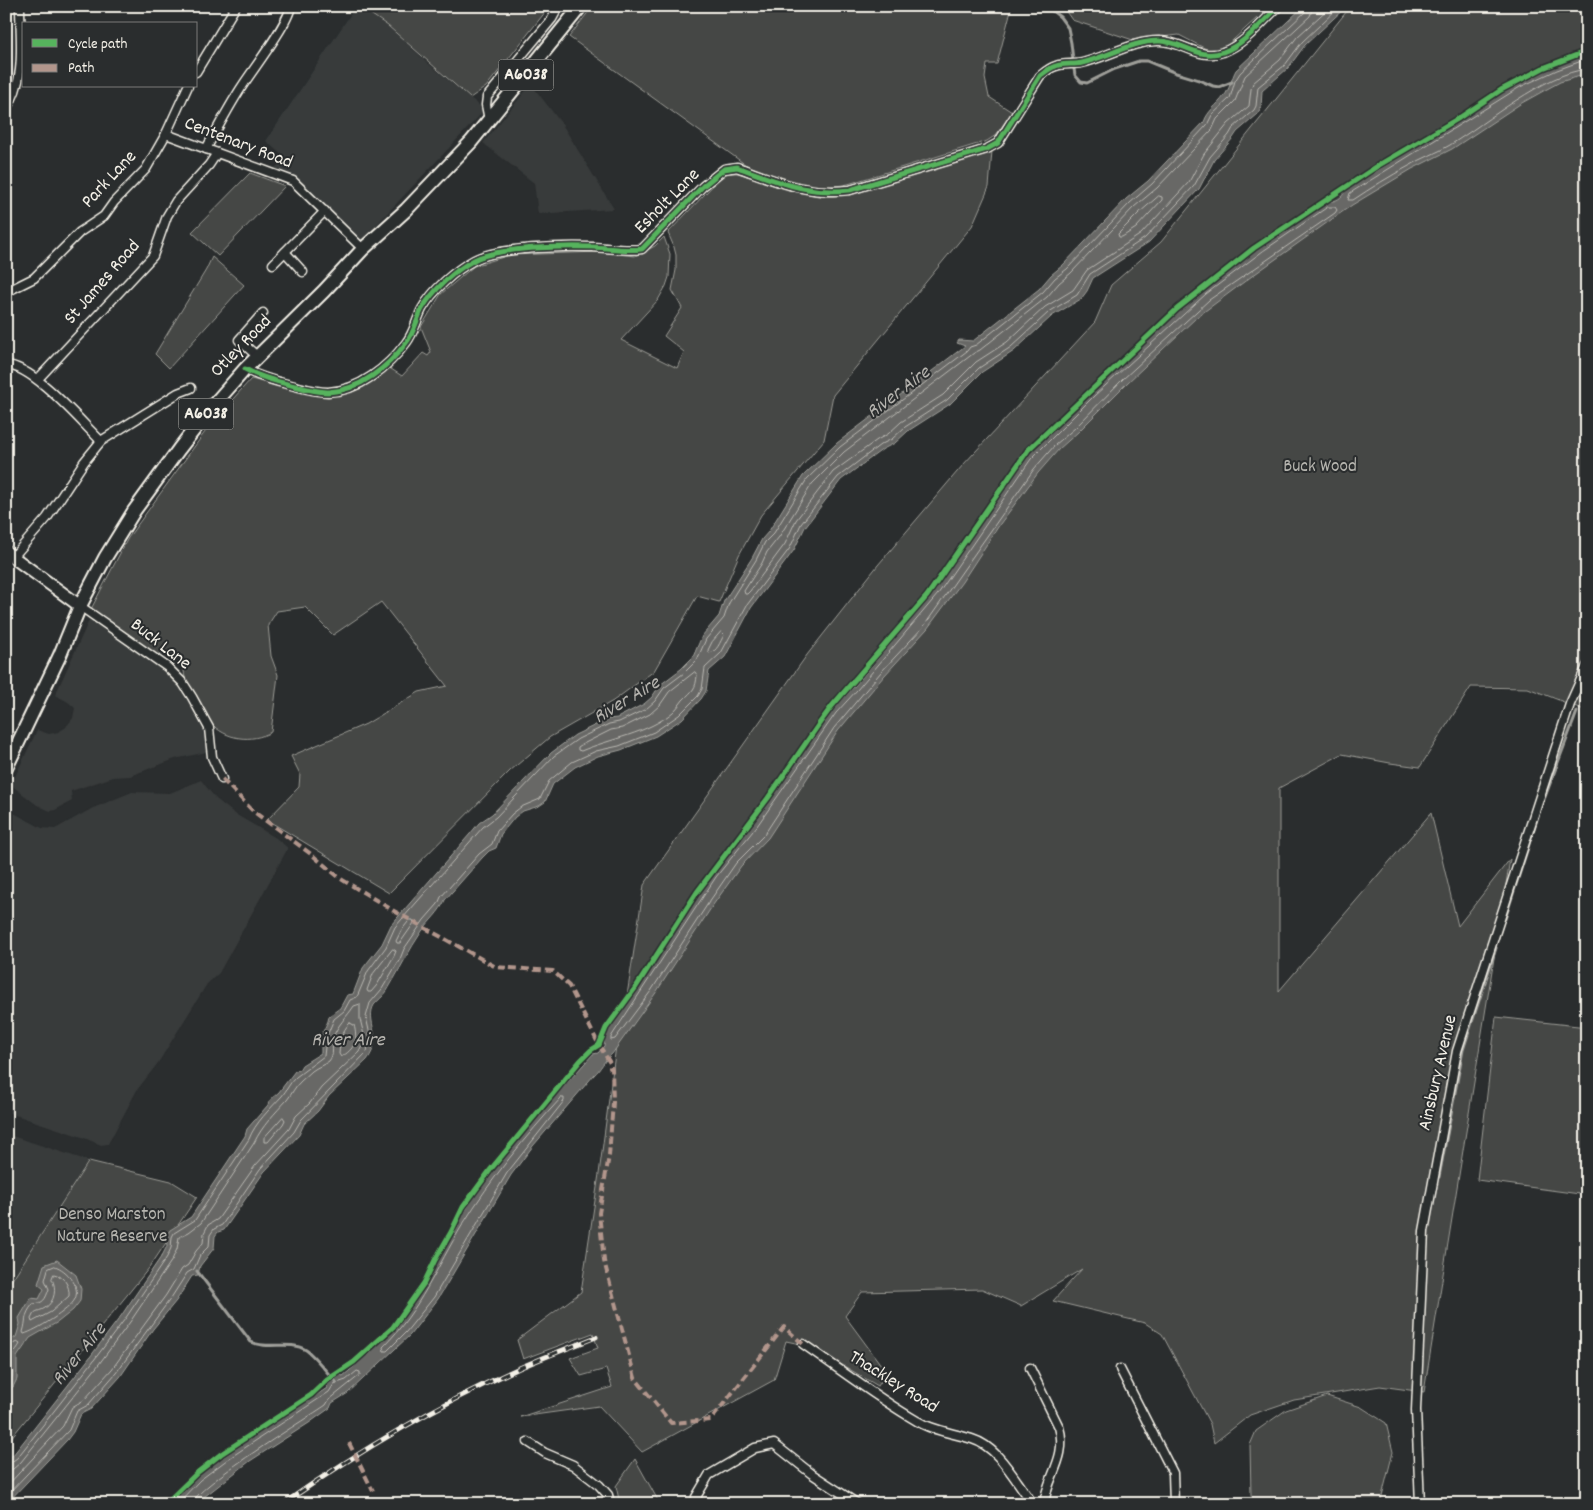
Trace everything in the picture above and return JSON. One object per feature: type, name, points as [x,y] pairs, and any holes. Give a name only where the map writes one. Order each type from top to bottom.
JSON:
[{"type":"main road","name":"Otley Road","points":[[6,768],[60,655],[80,606],[105,558],[145,496],[210,409],[245,368],[427,189],[471,142],[581,6]]},
{"type":"street","points":[[6,109],[12,101],[20,74],[20,6]]},
{"type":"street","points":[[65,6],[80,6]]},
{"type":"street","points":[[198,69],[236,6]]},
{"type":"street","points":[[206,149],[241,87],[290,11],[291,6]]},
{"type":"street","points":[[489,120],[486,105],[487,97],[552,19],[559,6]]},
{"type":"street","name":"Esholt Lane","points":[[245,368],[257,376],[309,390],[328,392],[349,388],[371,377],[395,356],[413,332],[422,310],[431,296],[454,273],[475,260],[497,252],[526,249],[593,247],[629,250],[642,249],[703,186],[724,169],[737,167],[806,190],[835,192],[850,190],[987,149],[1002,138],[1040,76],[1049,69],[1058,65],[1077,64],[1152,41],[1169,42],[1195,52],[1222,53],[1240,42],[1279,6]]},
{"type":"street","name":"Park Lane","points":[[6,292],[34,278],[80,232],[104,216],[114,202],[146,169],[166,134],[187,88]]},
{"type":"street","name":"Centenary Road","points":[[166,134],[293,181],[363,250]]},
{"type":"street","name":"St James Road","points":[[38,379],[153,256],[167,216],[176,202],[209,166],[216,153]]},
{"type":"street","points":[[273,264],[325,212]]},
{"type":"street","points":[[285,252],[303,272]]},
{"type":"street","points":[[257,356],[239,340],[262,313]]},
{"type":"street","points":[[6,365],[14,365],[38,379],[101,441]]},
{"type":"street","points":[[80,606],[10,554],[47,518],[84,462],[101,441],[178,393],[191,388]]},
{"type":"street","name":"Buck Lane","points":[[80,606],[167,667],[183,683],[209,728],[212,757],[222,779]]},
{"type":"street","name":"Ainsbury Avenue","points":[[1420,1504],[1416,1410],[1424,1231],[1457,1051],[1570,704],[1587,666]]},
{"type":"street","name":"Thackley Road","points":[[803,1344],[918,1422],[973,1439],[983,1444],[998,1457],[1029,1498],[1031,1504]]},
{"type":"street","points":[[1030,1368],[1061,1434],[1061,1454],[1045,1495],[1044,1504]]},
{"type":"street","points":[[1120,1369],[1173,1473],[1174,1504]]},
{"type":"street","points":[[528,1442],[545,1453],[572,1465],[592,1480],[608,1495],[610,1504]]},
{"type":"street","points":[[699,1504],[696,1497],[709,1475],[755,1448],[774,1444],[812,1474],[858,1504]]},
{"type":"shaded area","points":[[356,6],[359,6],[388,26],[429,64],[485,110],[362,240],[291,174],[275,168],[285,158],[266,141]]},
{"type":"shaded area","points":[[531,84],[562,124],[614,209],[538,214],[534,183],[483,143]]},
{"type":"shaded area","points":[[90,618],[169,673],[185,689],[197,709],[205,729],[207,752],[175,759],[130,776],[113,777],[71,791],[72,801],[50,811],[37,805],[11,785],[37,730],[49,734],[58,732],[65,728],[73,718],[75,708],[55,695]]},
{"type":"shaded area","points":[[201,780],[216,799],[235,814],[276,838],[288,848],[219,973],[207,984],[158,1063],[137,1090],[108,1144],[101,1145],[6,1112],[6,824],[12,812],[42,828],[55,829],[93,808],[132,792],[170,793]]},
{"type":"shaded area","points":[[6,1134],[89,1161],[6,1289]]},
{"type":"green space","points":[[359,6],[550,6],[486,87],[470,98],[388,26]]},
{"type":"green space","points":[[593,6],[1012,6],[997,64],[987,64],[985,78],[989,97],[1012,112],[996,135],[987,141],[848,184],[822,186],[796,182],[746,165],[569,37]]},
{"type":"green space","points":[[1062,6],[1270,6],[1221,51],[1212,52],[1179,35],[1133,40],[1072,20]]},
{"type":"green space","name":"Buck Wood","points":[[1351,6],[1587,6],[1587,711],[1528,688],[1471,687],[1420,767],[1342,754],[1279,788],[1279,991],[1431,813],[1458,926],[1510,859],[1424,1392],[1380,1386],[1294,1400],[1250,1415],[1214,1443],[1210,1424],[1162,1334],[1145,1323],[1053,1301],[1082,1269],[1021,1306],[982,1289],[862,1292],[845,1316],[887,1373],[878,1386],[810,1346],[786,1341],[774,1380],[642,1452],[599,1406],[520,1417],[612,1387],[606,1369],[581,1376],[570,1358],[598,1348],[593,1333],[523,1359],[517,1340],[581,1292],[616,1046],[620,1041],[644,885],[807,655],[878,565],[963,465],[1095,322],[1111,285],[1161,242]]},
{"type":"green space","points":[[992,151],[989,187],[972,226],[833,395],[824,440],[761,515],[739,555],[719,602],[697,596],[654,671],[613,701],[550,737],[510,771],[389,893],[267,820],[299,787],[300,774],[291,756],[366,724],[419,692],[447,686],[381,602],[333,635],[305,607],[277,611],[268,625],[271,656],[278,675],[271,732],[256,738],[231,736],[223,733],[210,722],[187,685],[182,663],[176,653],[166,652],[156,655],[90,611],[128,538],[213,421],[251,379],[315,395],[347,391],[388,367],[402,376],[423,353],[428,356],[431,352],[421,327],[441,294],[474,266],[510,255],[600,252],[635,256],[655,246],[664,237],[670,254],[669,277],[666,286],[658,300],[621,340],[677,368],[684,352],[664,336],[682,308],[672,290],[676,270],[676,255],[668,233],[722,176],[728,173],[738,173],[776,186],[818,196],[834,196],[861,191]]},
{"type":"green space","points":[[250,173],[285,186],[218,256],[192,232]]},
{"type":"green space","points":[[212,257],[244,285],[169,368],[155,354]]},
{"type":"green space","points":[[1496,1017],[1587,1027],[1587,1195],[1477,1180]]},
{"type":"green space","name":"Denso Marston Nature Reserve","points":[[89,1161],[171,1181],[197,1197],[149,1268],[6,1444],[6,1289]]},
{"type":"green space","points":[[1327,1396],[1361,1407],[1386,1423],[1393,1452],[1380,1504],[1256,1504],[1251,1495],[1250,1445],[1256,1431],[1286,1410]]},
{"type":"green space","points":[[635,1459],[660,1504],[620,1504],[616,1486]]},
{"type":"water","name":"River Aire","points":[[1304,6],[1347,6],[1305,45],[1288,68],[1262,91],[1261,108],[1258,114],[1237,132],[1214,160],[1199,189],[1149,242],[1093,278],[1081,299],[1052,316],[1014,351],[982,372],[950,404],[908,431],[895,443],[883,449],[841,480],[805,527],[794,550],[751,608],[725,657],[709,671],[706,691],[701,699],[682,719],[656,736],[621,750],[598,756],[575,767],[553,784],[545,802],[523,811],[515,817],[501,834],[496,848],[489,851],[482,858],[445,900],[417,938],[387,991],[374,1005],[372,1017],[374,1044],[367,1060],[329,1096],[318,1111],[304,1124],[299,1135],[264,1172],[224,1230],[218,1232],[215,1236],[214,1248],[200,1266],[198,1275],[192,1276],[120,1377],[91,1409],[81,1414],[67,1440],[6,1504],[6,1460],[13,1455],[121,1316],[163,1254],[167,1246],[166,1236],[170,1230],[191,1217],[245,1136],[247,1129],[295,1071],[321,1053],[321,1036],[329,1016],[340,1008],[347,995],[353,994],[363,968],[382,944],[391,925],[479,823],[492,814],[551,753],[575,735],[608,719],[617,718],[644,704],[652,697],[660,685],[681,669],[693,657],[702,636],[719,616],[724,601],[803,476],[837,443],[965,346],[957,343],[959,340],[973,341],[1039,289],[1126,199],[1148,181],[1204,122],[1210,111],[1226,94],[1236,70]]},
{"type":"water","points":[[1587,54],[1587,74],[1560,82],[1520,104],[1452,149],[1412,169],[1352,205],[1197,317],[1059,449],[1038,473],[1000,524],[962,582],[927,629],[838,731],[768,838],[741,866],[655,994],[612,1054],[533,1146],[511,1175],[438,1299],[410,1335],[348,1393],[332,1403],[330,1408],[250,1461],[195,1504],[171,1504],[185,1487],[208,1467],[327,1388],[326,1385],[331,1380],[341,1375],[343,1376],[377,1346],[397,1323],[416,1299],[465,1211],[486,1180],[545,1107],[593,1054],[598,1053],[604,1046],[605,1036],[611,1026],[712,874],[753,823],[832,710],[854,687],[934,592],[1028,455],[1090,393],[1203,290],[1260,247],[1327,202],[1338,199],[1346,190],[1518,83],[1555,65]]},
{"type":"water","points":[[57,1260],[76,1275],[81,1289],[80,1301],[73,1310],[58,1322],[30,1338],[17,1357],[17,1379],[13,1387],[6,1390],[6,1343],[16,1337],[20,1324],[19,1318],[31,1298],[39,1299],[44,1289],[38,1284],[44,1265]]},
{"type":"waterway","points":[[1046,6],[1060,17],[1068,28],[1075,75],[1081,82],[1087,83],[1115,69],[1139,61],[1147,61],[1213,86],[1219,87],[1232,82]]},
{"type":"waterway","points":[[1581,703],[1587,689]]},
{"type":"waterway","points":[[1505,919],[1540,810],[1577,712]]},
{"type":"waterway","points":[[1439,1177],[1463,1050],[1496,948]]},
{"type":"waterway","points":[[197,1271],[251,1342],[265,1345],[300,1347],[313,1356],[336,1382]]},
{"type":"railway","points":[[283,1504],[367,1449],[454,1399],[525,1366],[596,1337]]},
{"type":"marked path","points":[[222,779],[254,812],[311,854],[341,879],[394,911],[496,967],[553,971],[569,986],[610,1063],[610,1068],[612,1068],[613,1102],[609,1156],[599,1213],[604,1261],[635,1378],[671,1423],[711,1420],[784,1327],[803,1344]]},
{"type":"marked path","points":[[349,1443],[373,1491]]},
{"type":"cycle path","points":[[245,369],[279,382],[314,391],[340,391],[362,382],[391,361],[409,339],[422,309],[432,295],[452,275],[474,260],[499,252],[532,248],[593,247],[624,250],[642,249],[703,186],[724,169],[737,167],[778,182],[805,189],[850,190],[987,149],[998,143],[1040,76],[1051,68],[1082,63],[1150,41],[1168,42],[1207,54],[1223,52],[1239,44],[1279,6]]},
{"type":"cycle path","points":[[165,1504],[198,1472],[221,1454],[311,1395],[327,1380],[354,1362],[393,1327],[424,1283],[463,1207],[491,1169],[580,1061],[599,1045],[606,1028],[636,987],[697,892],[768,798],[832,706],[927,596],[1028,450],[1177,309],[1254,248],[1379,165],[1459,118],[1501,90],[1543,68],[1587,51]]}]
